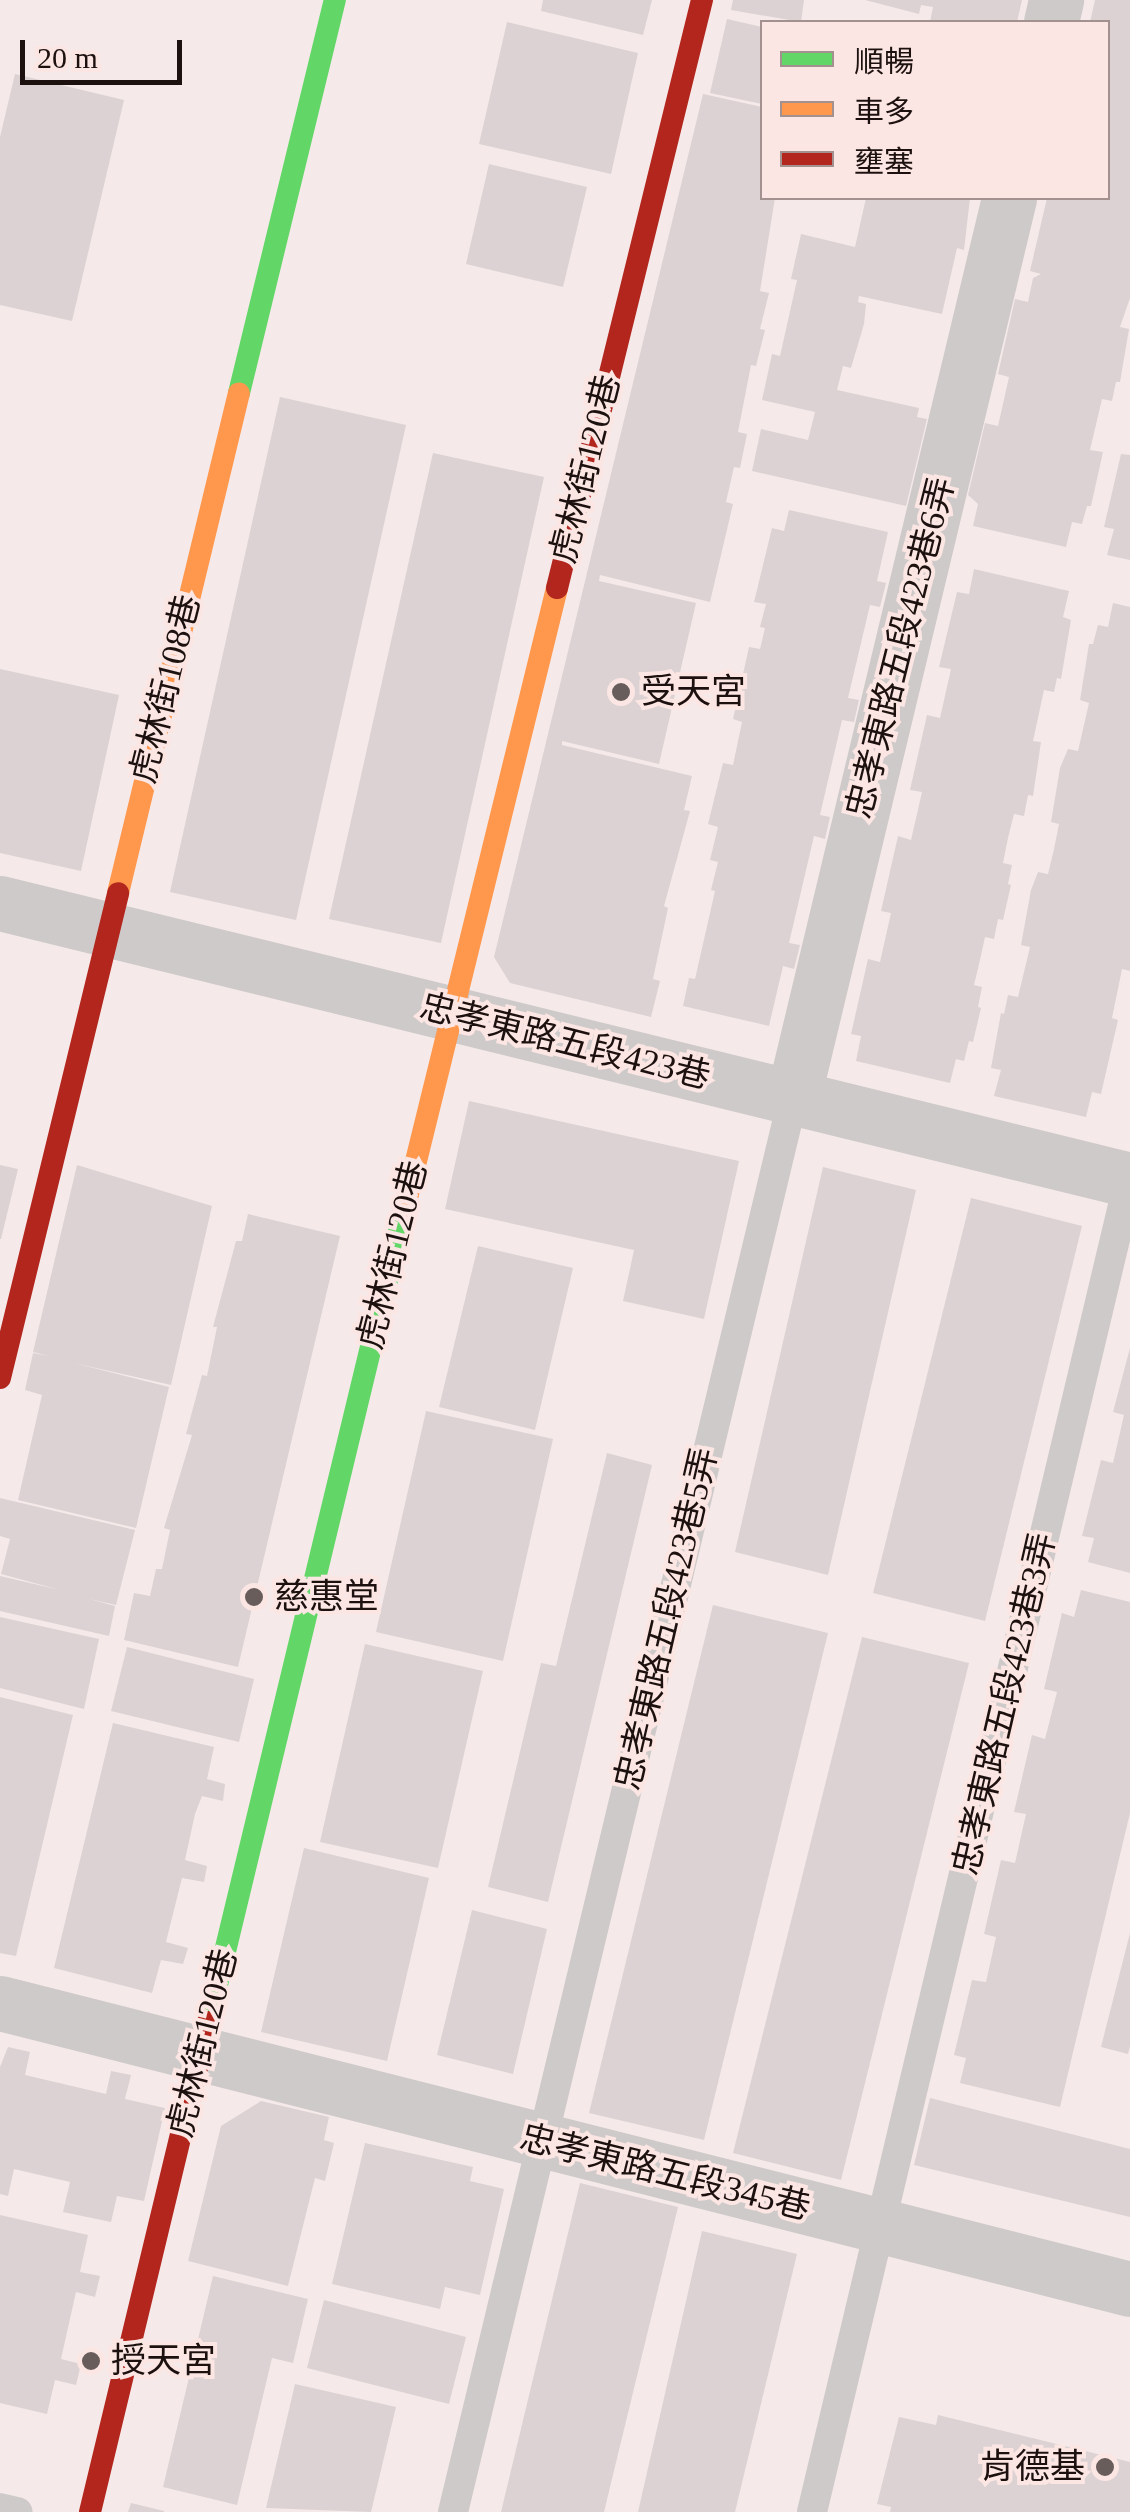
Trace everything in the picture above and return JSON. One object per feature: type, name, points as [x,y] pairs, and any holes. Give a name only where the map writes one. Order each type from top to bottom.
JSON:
[{"type":"street","name":"虎林街108巷","points":[[0,1378],[335,0]]},
{"type":"street","name":"虎林街120巷","points":[[90,2512],[451,1014],[702,0]]},
{"type":"street","name":"忠孝東路五段423巷6弄","points":[[793,1098],[1009,200]]},
{"type":"street","name":"忠孝東路五段423巷","points":[[0,902],[1130,1179]]},
{"type":"street","name":"忠孝東路五段345巷","points":[[0,2004],[1130,2290]]},
{"type":"lane","name":"忠孝東路五段423巷5弄","points":[[453,2512],[793,1098]]},
{"type":"lane","name":"忠孝東路五段423巷3弄","points":[[812,2512],[1130,1179]]},
{"type":"lane","points":[[0,2508],[18,2512]]},
{"type":"building","points":[[543,0],[652,0],[643,35],[541,11]]},
{"type":"building","points":[[733,0],[804,0],[801,20],[731,10]]},
{"type":"building","points":[[865,0],[1022,0],[1017,20],[930,20],[933,7],[921,5],[919,14]]},
{"type":"building","points":[[1095,0],[1130,0],[1130,298],[1120,327],[1129,329],[1120,382],[1116,382],[1112,401],[1102,399],[1090,450],[1103,452],[1091,506],[1087,506],[1082,524],[1072,522],[1066,547],[973,526],[978,504],[968,495],[985,423],[998,426],[1009,377],[998,374],[1015,299],[1028,302],[1033,278],[1041,274],[1030,271],[1047,200],[1110,200],[1110,20],[1090,20]]},
{"type":"building","points":[[727,19],[760,27],[760,104],[710,93]]},
{"type":"building","points":[[507,22],[638,53],[611,174],[479,144]]},
{"type":"building","points":[[15,74],[124,100],[72,321],[0,305],[0,137]]},
{"type":"building","points":[[703,94],[760,107],[760,200],[775,200],[760,291],[769,293],[760,329],[765,330],[756,366],[751,365],[738,432],[747,434],[740,468],[734,467],[726,502],[733,504],[710,602],[600,575],[599,581],[696,603],[659,764],[562,741],[562,745],[692,776],[684,810],[690,811],[664,906],[668,908],[653,979],[660,981],[651,1017],[510,983],[494,957]]},
{"type":"building","points":[[489,164],[587,187],[563,287],[466,264]]},
{"type":"building","points":[[866,200],[970,200],[964,250],[957,248],[942,314],[859,296],[858,302],[866,304],[864,324],[851,368],[843,366],[837,390],[919,408],[917,417],[927,419],[906,506],[752,471],[761,429],[808,440],[815,412],[762,400],[772,354],[780,356],[797,280],[791,279],[801,234],[855,247]]},
{"type":"building","points":[[280,397],[406,425],[296,920],[170,892]]},
{"type":"building","points":[[433,453],[544,477],[441,943],[329,919]]},
{"type":"building","points":[[1121,454],[1130,455],[1130,560],[1107,555],[1114,529],[1104,527]]},
{"type":"building","points":[[789,510],[888,532],[877,581],[886,583],[880,607],[870,605],[848,698],[859,700],[854,722],[842,720],[820,815],[830,817],[825,839],[814,836],[789,943],[800,945],[794,969],[783,966],[769,1026],[683,1006],[689,978],[695,979],[715,891],[711,890],[718,862],[710,860],[718,827],[708,824],[723,763],[733,765],[742,722],[733,719],[749,647],[760,649],[765,628],[760,627],[766,604],[754,602],[772,528],[784,531]]},
{"type":"building","points":[[974,569],[1069,591],[1063,617],[1071,620],[1061,679],[1057,678],[1054,692],[1044,690],[1033,741],[1041,742],[1033,796],[1028,795],[1024,816],[1014,814],[1008,838],[1003,863],[1012,865],[1008,884],[1011,885],[1003,920],[998,919],[994,939],[985,937],[974,985],[982,987],[973,1042],[969,1041],[964,1061],[956,1059],[950,1083],[856,1061],[861,1036],[851,1034],[868,959],[880,962],[891,913],[881,911],[898,836],[911,840],[922,792],[910,790],[927,715],[940,718],[951,669],[939,667],[957,592],[969,594]]},
{"type":"building","points":[[1113,603],[1130,607],[1130,971],[1122,969],[1112,1018],[1118,1020],[1101,1094],[1092,1092],[1086,1117],[994,1096],[1001,1070],[991,1068],[1001,1013],[1004,1014],[1008,995],[1018,997],[1030,947],[1021,945],[1031,890],[1038,872],[1048,874],[1054,849],[1059,824],[1051,822],[1060,768],[1068,749],[1078,751],[1089,703],[1080,700],[1089,644],[1093,644],[1098,625],[1108,627]]},
{"type":"building","points":[[0,669],[119,695],[81,871],[0,853]]},
{"type":"building","points":[[469,1101],[739,1161],[704,1319],[623,1301],[634,1250],[445,1209]]},
{"type":"building","points":[[0,1165],[18,1169],[1,1239],[0,1239]]},
{"type":"building","points":[[77,1165],[212,1206],[171,1385],[74,1363],[169,1387],[136,1528],[18,1500],[42,1395],[25,1390],[33,1353],[48,1356],[33,1352]]},
{"type":"building","points":[[823,1167],[916,1190],[828,1575],[735,1552]]},
{"type":"building","points":[[971,1198],[1082,1226],[985,1621],[873,1593]]},
{"type":"building","points":[[248,1214],[340,1236],[238,1667],[124,1640],[134,1593],[150,1596],[156,1569],[162,1569],[170,1530],[164,1528],[192,1435],[186,1434],[202,1375],[207,1376],[217,1327],[213,1327],[236,1241],[242,1241]]},
{"type":"building","points":[[478,1246],[573,1268],[535,1430],[439,1407]]},
{"type":"building","points":[[1130,1348],[1130,1573],[1088,1562],[1094,1538],[1082,1536],[1101,1460],[1113,1463],[1124,1415],[1113,1412]]},
{"type":"building","points":[[426,1411],[553,1439],[503,1661],[376,1632]]},
{"type":"building","points":[[607,1453],[652,1465],[548,1902],[488,1887],[541,1663],[556,1666]]},
{"type":"building","points":[[0,1498],[135,1530],[116,1605],[89,1599],[115,1606],[109,1636],[0,1611],[0,1576],[60,1590],[1,1574],[10,1539],[0,1536]]},
{"type":"building","points":[[1081,1590],[1130,1602],[1130,1813],[1060,2107],[960,2083],[966,2058],[954,2055],[972,1980],[986,1982],[996,1937],[984,1934],[1001,1860],[1015,1863],[1026,1814],[1014,1812],[1032,1735],[1045,1739],[1057,1692],[1044,1689],[1062,1613],[1074,1617]]},
{"type":"building","points":[[713,1605],[828,1633],[704,2140],[589,2113]]},
{"type":"building","points":[[0,1617],[99,1639],[84,1709],[0,1688]]},
{"type":"building","points":[[862,1637],[969,1663],[841,2180],[733,2153]]},
{"type":"building","points":[[365,1644],[483,1671],[438,1868],[320,1842]]},
{"type":"building","points":[[127,1647],[254,1679],[239,1742],[111,1711]]},
{"type":"building","points":[[0,1697],[73,1715],[16,1956],[0,1953]]},
{"type":"building","points":[[113,1723],[214,1747],[207,1779],[225,1784],[223,1801],[202,1796],[195,1814],[185,1860],[207,1866],[204,1882],[182,1878],[166,1942],[188,1948],[183,1964],[161,1960],[152,1993],[54,1968]]},
{"type":"building","points":[[304,1848],[429,1878],[387,2061],[261,2032]]},
{"type":"building","points":[[472,1910],[547,1929],[513,2074],[437,2055]]},
{"type":"building","points":[[1130,1933],[1130,2046],[1128,2054],[1101,2047]]},
{"type":"building","points":[[8,2047],[30,2052],[25,2075],[106,2094],[111,2071],[131,2075],[125,2099],[165,2108],[144,2201],[117,2196],[111,2222],[63,2212],[70,2182],[14,2169],[8,2196],[0,2194],[0,2067]]},
{"type":"building","points":[[930,2098],[1130,2149],[1130,2217],[914,2165]]},
{"type":"building","points":[[261,2101],[329,2117],[324,2140],[334,2143],[325,2181],[315,2178],[288,2286],[188,2261],[221,2126]]},
{"type":"building","points":[[365,2143],[473,2167],[470,2181],[504,2189],[480,2295],[445,2287],[440,2309],[332,2284]]},
{"type":"building","points":[[580,2183],[678,2207],[604,2512],[501,2512]]},
{"type":"building","points":[[0,2215],[88,2235],[80,2272],[100,2276],[95,2297],[76,2292],[61,2359],[81,2364],[76,2385],[55,2380],[47,2414],[0,2403]]},
{"type":"building","points":[[702,2231],[797,2254],[735,2512],[638,2512]]},
{"type":"building","points":[[213,2276],[308,2299],[293,2363],[272,2358],[237,2505],[163,2487]]},
{"type":"building","points":[[324,2300],[466,2337],[449,2404],[307,2368]]},
{"type":"building","points":[[295,2384],[396,2407],[371,2512],[266,2508]]},
{"type":"building","points":[[938,2415],[1130,2462],[1130,2512],[890,2512],[891,2507],[877,2504],[899,2417],[936,2425]]},
{"type":"building","points":[[131,2503],[164,2511],[164,2512],[128,2512]]},
{"type":"traffic: fast","points":[[239,393],[335,0]]},
{"type":"traffic: fast","points":[[208,2022],[404,1210]]},
{"type":"traffic: slow","points":[[118,893],[239,393]]},
{"type":"traffic: slow","points":[[404,1210],[557,588]]},
{"type":"traffic: jam","points":[[557,588],[702,0]]},
{"type":"traffic: jam","points":[[0,1378],[118,893]]},
{"type":"traffic: jam","points":[[90,2512],[208,2022]]},
{"type":"place","name":"受天宮","points":[[621,692]]},
{"type":"place","name":"慈惠堂","points":[[254,1597]]},
{"type":"place","name":"授天宮","points":[[91,2361]]},
{"type":"place","name":"肯德基","points":[[1105,2467]]}]
